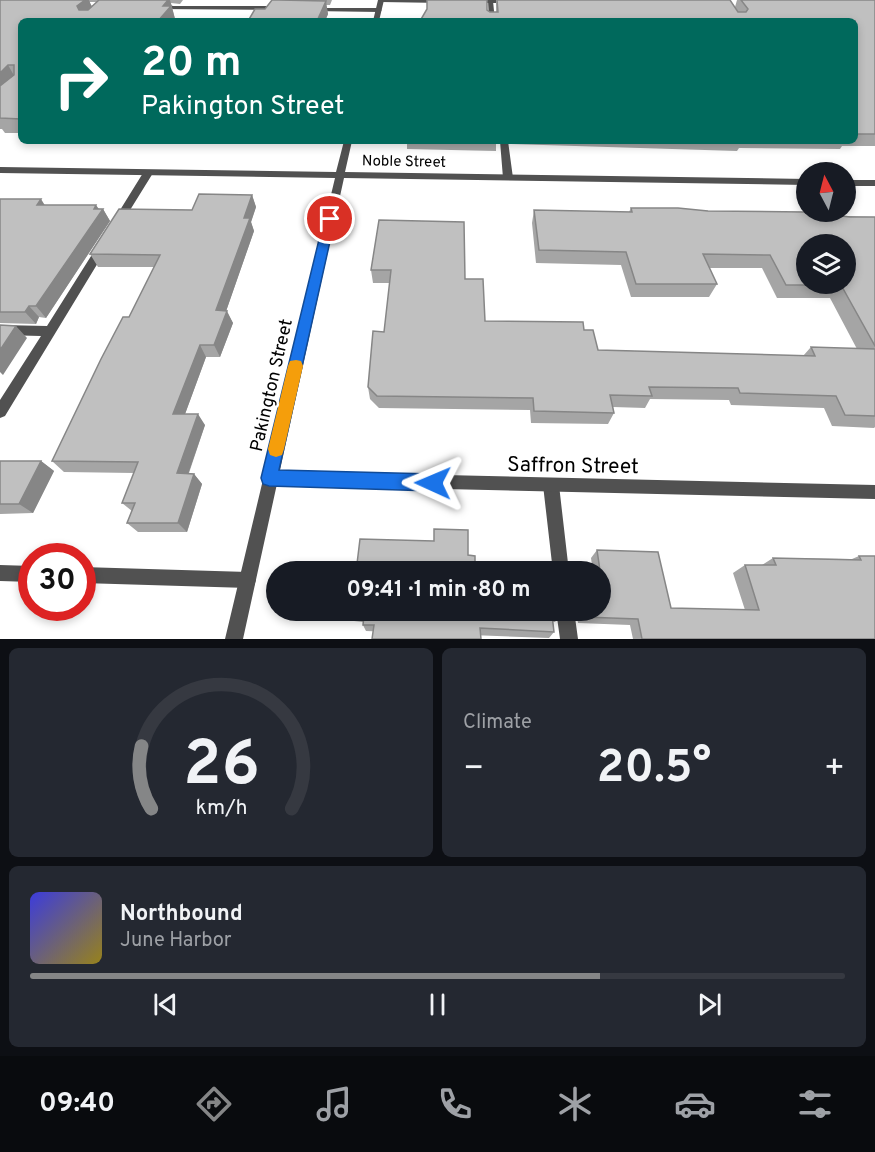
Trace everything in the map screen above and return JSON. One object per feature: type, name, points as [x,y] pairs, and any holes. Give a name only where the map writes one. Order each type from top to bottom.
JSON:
[{"type":"street","points":[[377,18],[381,0],[455,1]]},
{"type":"street","points":[[467,1],[523,1]]},
{"type":"street","points":[[490,1],[492,18]]},
{"type":"street","points":[[152,7],[295,9]]},
{"type":"street","points":[[307,9],[379,10]]},
{"type":"street","name":"Pakington Street","points":[[234,639],[269,478],[347,144]]},
{"type":"street","points":[[504,144],[508,178]]},
{"type":"street","name":"Noble Street","points":[[0,170],[796,182]]},
{"type":"street","points":[[0,412],[148,173]]},
{"type":"street","points":[[856,183],[875,183]]},
{"type":"street","points":[[0,330],[50,331]]},
{"type":"street","name":"Saffron Street","points":[[269,478],[875,492]]},
{"type":"street","points":[[551,486],[560,561]]},
{"type":"street","points":[[0,573],[18,574]]},
{"type":"street","points":[[96,575],[248,580]]},
{"type":"street","points":[[567,621],[569,639]]},
{"type":"building","points":[[0,0],[85,0],[77,6],[79,10],[88,10],[99,0],[168,0],[163,6],[171,6],[161,18],[18,18],[18,119],[0,118],[0,86],[14,75],[14,65],[8,65],[0,73]]},
{"type":"building","points":[[272,0],[326,1],[318,18],[250,18],[255,9],[265,9]]},
{"type":"building","points":[[427,0],[487,0],[487,10],[498,12],[497,0],[730,0],[738,12],[746,12],[748,9],[741,0],[875,0],[875,134],[858,134],[858,18],[422,18],[427,9]]},
{"type":"building","points":[[199,194],[252,195],[244,218],[250,218],[216,310],[227,311],[214,345],[200,345],[173,414],[198,414],[177,473],[194,474],[178,523],[127,523],[135,503],[122,503],[138,462],[52,461],[123,317],[129,317],[160,255],[90,254],[119,209],[192,210]]},
{"type":"building","points":[[0,199],[41,199],[37,205],[96,205],[94,209],[103,209],[36,306],[29,306],[25,312],[0,312]]},
{"type":"building","points":[[631,208],[678,208],[708,211],[796,212],[796,222],[856,222],[856,217],[875,217],[875,346],[846,294],[856,294],[856,234],[796,234],[796,285],[786,285],[770,255],[703,254],[717,284],[636,284],[626,252],[539,250],[534,210],[632,212]]},
{"type":"building","points":[[379,220],[464,222],[465,279],[483,279],[485,321],[583,322],[584,330],[593,330],[598,350],[815,356],[811,347],[875,349],[875,416],[845,415],[836,396],[740,393],[738,388],[649,387],[652,396],[610,395],[614,413],[534,411],[533,398],[377,396],[368,387],[373,331],[384,332],[391,270],[371,270]]},
{"type":"building","points":[[0,325],[16,326],[0,350]]},
{"type":"building","points":[[0,461],[41,461],[19,504],[0,504]]},
{"type":"building","points":[[434,529],[468,530],[468,555],[475,556],[475,561],[357,561],[360,539],[434,541]]},
{"type":"building","points":[[597,550],[658,552],[671,608],[759,610],[745,565],[776,565],[773,558],[861,560],[859,556],[875,556],[875,639],[642,639],[638,619],[611,618],[611,561],[599,561]]},
{"type":"building","points":[[363,621],[553,621],[554,632],[480,628],[481,639],[372,639],[374,625],[363,625]]},
{"type":"slow traffic","points":[[276,449],[296,366]]},
{"type":"route","points":[[330,219],[269,478],[433,483]]}]
